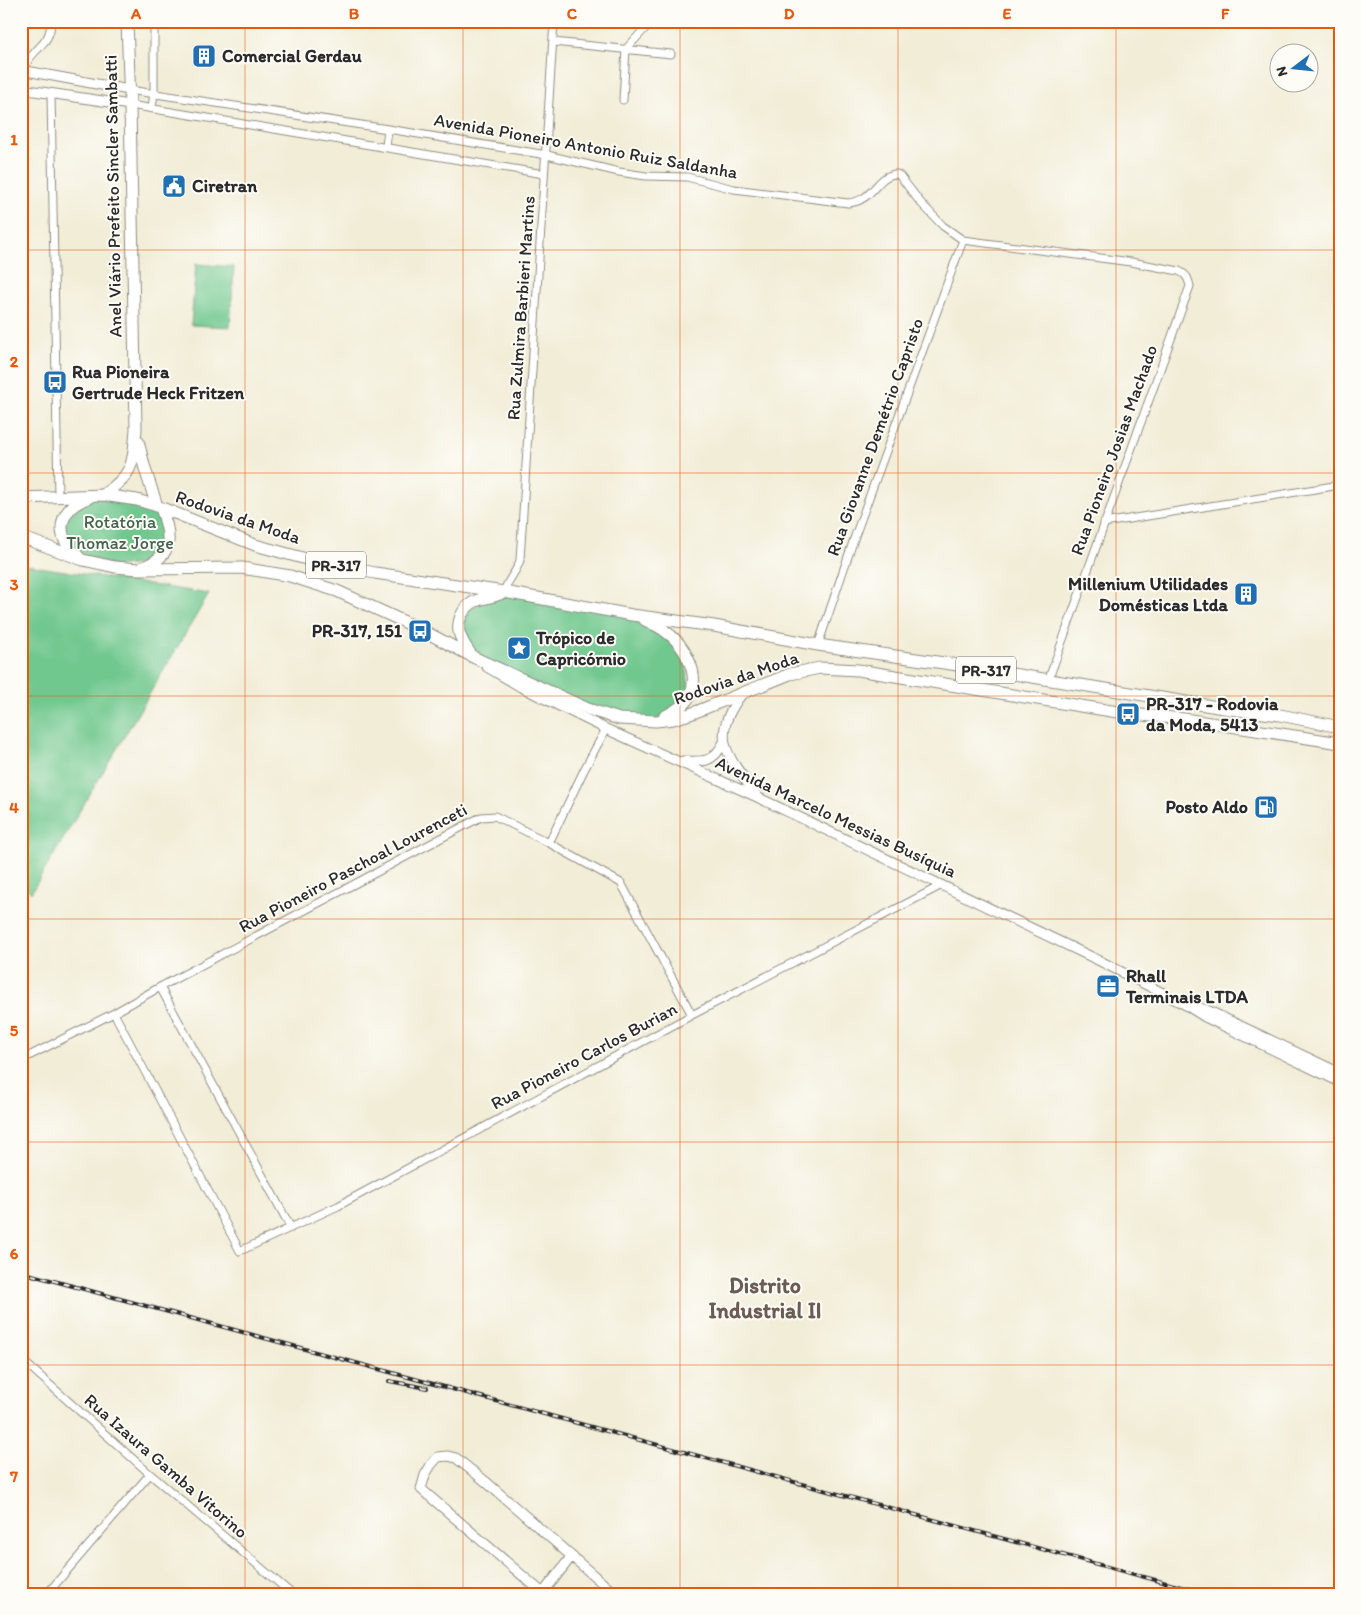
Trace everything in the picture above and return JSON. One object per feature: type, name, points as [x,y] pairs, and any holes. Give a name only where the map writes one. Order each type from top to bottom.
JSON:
[{"type":"highway","name":"Anel Viário Prefeito Sincler Sambatti","points":[[99,495],[118,485],[127,475],[133,462],[136,430],[130,105],[126,21]]},
{"type":"highway","name":"Anel Viário Prefeito Sincler Sambatti","points":[[136,430],[144,469],[159,507]]},
{"type":"highway","name":"PR-317","points":[[21,498],[99,495],[137,500],[159,507]]},
{"type":"highway","points":[[83,560],[70,550],[64,540],[62,529],[64,518],[69,508],[81,500],[99,495]]},
{"type":"highway","name":"Rodovia da Moda","points":[[159,507],[255,544],[310,560],[375,574],[504,592],[818,645],[950,664],[1230,710],[1280,715],[1340,727]]},
{"type":"highway","points":[[139,569],[155,562],[168,546],[169,532],[159,507]]},
{"type":"highway","name":"PR-317","points":[[21,537],[83,560],[115,567],[139,569]]},
{"type":"highway","name":"Rodovia da Moda","points":[[139,569],[242,568],[290,576],[336,591],[373,607],[473,657],[588,710],[619,719],[656,721],[673,719],[693,713],[790,674],[820,668],[858,670],[1130,714],[1184,719],[1340,743]]},
{"type":"highway","points":[[473,657],[459,632],[462,612],[477,600],[504,592]]},
{"type":"highway","points":[[632,614],[666,632],[684,651],[692,670],[694,683],[690,695],[675,711],[656,721]]},
{"type":"street","points":[[21,89],[22,70],[48,38],[51,21]]},
{"type":"street","points":[[152,108],[154,93],[154,21]]},
{"type":"street","name":"Rua Zulmira Barbieri Martins","points":[[504,592],[520,560],[544,174],[547,156],[554,21]]},
{"type":"street","points":[[622,100],[626,49],[652,21]]},
{"type":"street","points":[[554,42],[671,54]]},
{"type":"street","name":"Avenida Pioneiro Antonio Ruiz Saldanha","points":[[22,70],[129,90],[388,129],[547,156],[618,172],[646,176],[687,177],[734,189],[804,196],[848,203],[859,201],[869,194],[885,177],[896,174],[900,176],[920,202],[943,226],[963,240],[1169,269],[1184,274],[1188,278],[1190,286]]},
{"type":"street","name":"Avenida Pioneiro Antonio Ruiz Saldanha","points":[[21,89],[152,108],[544,174]]},
{"type":"street","points":[[51,94],[58,496]]},
{"type":"street","points":[[386,147],[388,129]]},
{"type":"street","name":"Rua Giovanne Demétrio Capristo","points":[[818,645],[963,240]]},
{"type":"street","name":"Rua Pioneiro Josias Machado","points":[[1048,681],[1190,286]]},
{"type":"street","points":[[1104,523],[1340,485]]},
{"type":"street","name":"Avenida Marcelo Messias Busíquia","points":[[473,657],[505,679],[606,729],[757,797],[942,885],[1100,961],[1186,1005],[1207,1010],[1289,1052],[1340,1082]]},
{"type":"street","points":[[677,761],[702,762],[711,759],[718,752],[724,742],[727,718],[732,707],[742,694]]},
{"type":"street","points":[[549,843],[606,729]]},
{"type":"street","points":[[724,742],[732,762],[757,797]]},
{"type":"street","name":"Rua Pioneiro Paschoal Lourenceti","points":[[21,1060],[114,1014],[160,987],[481,817],[495,816],[621,882],[692,1015]]},
{"type":"street","name":"Rua Pioneiro Carlos Burian","points":[[114,1014],[240,1251],[338,1206],[692,1015],[942,885]]},
{"type":"street","points":[[160,987],[291,1228]]},
{"type":"street","name":"Avenida Marcelo Messias Busíquia","points":[[1289,1052],[1340,1072]]},
{"type":"street","name":"Rua Izaura Gamba Vitorino","points":[[21,1359],[150,1474],[292,1594]]},
{"type":"street","points":[[571,1557],[543,1593],[421,1489],[424,1475],[438,1457],[448,1456],[456,1458],[615,1594]]},
{"type":"street","points":[[47,1594],[150,1474]]},
{"type":"green space","points":[[196,264],[234,267],[230,327],[191,325]]},
{"type":"green space","name":"Rotatória Thomaz Jorge","points":[[94,495],[157,506],[169,532],[155,562],[115,567],[70,550],[64,518]]},
{"type":"green space","points":[[21,564],[209,594],[31,893],[21,881]]},
{"type":"green space","points":[[504,592],[632,615],[684,651],[690,695],[656,721],[619,719],[473,657],[460,621],[462,612]]},
{"type":"railway","points":[[21,1272],[1207,1594]]},
{"type":"railway","points":[[389,1381],[427,1388]]},
{"type":"place","name":"Comercial Gerdau","points":[[204,56]]},
{"type":"place","name":"Ciretran","points":[[174,186]]},
{"type":"place","name":"Rua Pioneira Gertrude Heck Fritzen","points":[[55,382]]},
{"type":"place","name":"Millenium Utilidades Domésticas Ltda","points":[[1246,594]]},
{"type":"place","name":"PR-317, 151","points":[[420,631]]},
{"type":"place","name":"Trópico de Capricórnio","points":[[519,648]]},
{"type":"place","name":"PR-317 - Rodovia da Moda, 5413","points":[[1128,714]]},
{"type":"place","name":"Posto Aldo","points":[[1266,807]]},
{"type":"place","name":"Rhall Terminais LTDA","points":[[1108,986]]},
{"type":"district","name":"Distrito Industrial II","points":[[765,1298]]}]
